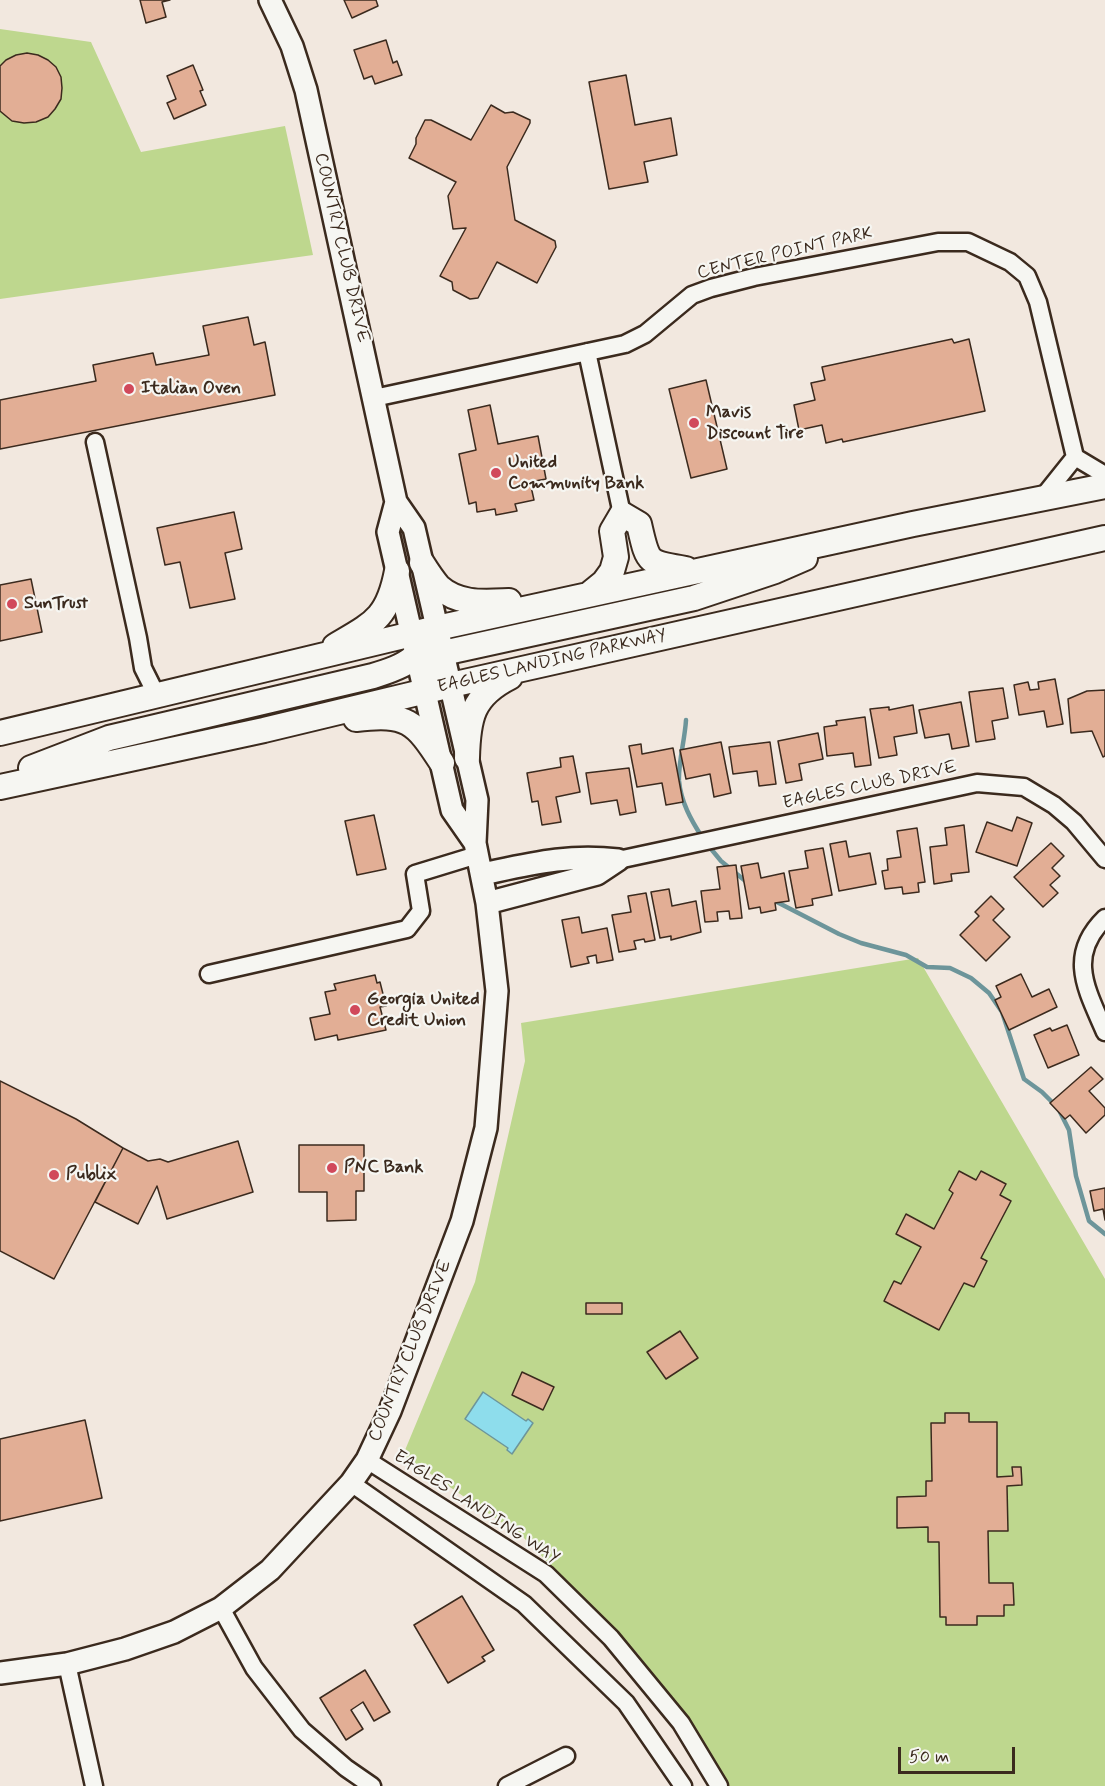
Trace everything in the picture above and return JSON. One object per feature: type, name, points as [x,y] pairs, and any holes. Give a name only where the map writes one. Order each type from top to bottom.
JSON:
[{"type":"main road","points":[[0,780],[109,738],[373,676],[402,667],[414,645],[438,628],[851,537],[1105,486]]},
{"type":"main road","points":[[422,563],[440,587],[461,599],[477,603],[590,595],[612,571],[615,557],[612,531],[622,514],[639,524],[646,554],[658,565],[698,571]]},
{"type":"main road","points":[[425,691],[431,661],[443,653],[694,598],[775,571],[851,537]]},
{"type":"main road","name":"EAGLES LANDING PARKWAY","points":[[0,787],[264,730],[451,685],[1105,538]]},
{"type":"main road","points":[[316,658],[378,619],[393,591],[397,571]]},
{"type":"main road","points":[[0,734],[316,658],[414,645]]},
{"type":"main road","points":[[468,758],[468,731],[474,709],[486,692],[531,667]]},
{"type":"main road","points":[[264,730],[391,717],[416,727],[424,735],[442,763]]},
{"type":"street","name":"COUNTRY CLUB DRIVE","points":[[0,1673],[67,1664],[125,1649],[164,1635],[221,1608],[270,1570],[351,1484],[367,1460],[390,1411],[462,1221],[486,1128],[497,991],[487,903],[478,858],[477,800],[414,528],[396,502],[306,90],[292,46],[270,0]]},
{"type":"street","name":"CENTER POINT PARK","points":[[374,398],[625,344],[645,334],[692,295],[711,288],[754,277],[938,242],[968,242],[1011,261],[1027,276],[1038,302],[1075,457]]},
{"type":"street","points":[[587,352],[622,514]]},
{"type":"street","points":[[95,442],[143,668],[157,696]]},
{"type":"street","points":[[1043,497],[1075,457],[1105,475]]},
{"type":"street","name":"COUNTRY CLUB DRIVE","points":[[396,502],[388,532],[452,810],[478,858]]},
{"type":"street","name":"EAGLES CLUB DRIVE","points":[[618,860],[977,783],[1024,787],[1053,805],[1074,822],[1105,859]]},
{"type":"street","points":[[209,974],[407,929],[421,911],[415,874],[478,858],[545,861],[591,857],[618,860]]},
{"type":"street","points":[[487,903],[597,874],[618,860]]},
{"type":"street","points":[[1105,918],[1095,928],[1084,946],[1081,968],[1105,1032]]},
{"type":"street","name":"EAGLES LANDING WAY","points":[[367,1460],[546,1574],[611,1638],[681,1723],[719,1786]]},
{"type":"street","points":[[351,1484],[524,1604],[626,1704],[683,1786]]},
{"type":"street","points":[[221,1608],[254,1668],[302,1731],[346,1768],[372,1786]]},
{"type":"street","points":[[67,1664],[94,1786]]},
{"type":"street","points":[[507,1786],[566,1756]]},
{"type":"green space","points":[[0,29],[91,42],[141,152],[285,126],[313,255],[0,299]]},
{"type":"green space","points":[[918,958],[1105,1279],[1105,1786],[726,1786],[638,1654],[523,1537],[403,1455],[475,1282],[525,1061],[521,1023]]},
{"type":"water","points":[[483,1392],[526,1421],[528,1419],[533,1423],[512,1454],[507,1450],[508,1448],[465,1419]]},
{"type":"building","points":[[140,0],[170,0],[162,2],[166,17],[146,23]]},
{"type":"building","points":[[344,0],[376,0],[378,6],[352,18]]},
{"type":"building","points":[[386,40],[393,63],[397,61],[402,75],[375,84],[372,76],[364,79],[354,50]]},
{"type":"building","points":[[27,53],[38,55],[56,67],[61,77],[62,88],[61,99],[48,117],[36,122],[24,123],[12,121],[0,111],[0,66],[16,55]]},
{"type":"building","points":[[193,65],[206,105],[174,119],[167,103],[176,99],[167,76]]},
{"type":"building","points":[[626,75],[635,125],[671,118],[677,155],[644,162],[648,182],[609,189],[589,82]]},
{"type":"building","points":[[491,105],[505,113],[513,112],[530,120],[507,167],[515,220],[555,241],[556,247],[537,283],[497,262],[478,298],[470,299],[453,290],[452,282],[440,276],[466,228],[453,229],[448,196],[456,182],[409,158],[425,120],[431,120],[471,140]]},
{"type":"building","points":[[248,317],[254,345],[265,342],[275,395],[0,449],[0,400],[96,381],[93,365],[153,353],[156,365],[209,355],[203,326]]},
{"type":"building","points":[[952,339],[954,343],[969,339],[985,411],[843,442],[842,439],[826,443],[822,425],[799,430],[794,405],[815,400],[811,383],[825,380],[822,367]]},
{"type":"building","points":[[706,380],[727,469],[691,478],[669,389]]},
{"type":"building","points":[[490,405],[498,444],[538,436],[546,479],[530,482],[534,500],[515,504],[517,511],[496,515],[495,509],[477,512],[476,502],[469,504],[459,454],[476,450],[468,410]]},
{"type":"building","points":[[234,512],[242,549],[225,553],[235,599],[190,608],[180,562],[165,565],[157,528]]},
{"type":"building","points":[[31,579],[42,632],[0,641],[0,585]]},
{"type":"building","points":[[1055,679],[1063,724],[1047,727],[1044,711],[1019,715],[1014,685],[1028,682],[1030,690],[1039,689],[1038,682]]},
{"type":"building","points":[[1003,688],[1008,718],[992,721],[995,739],[976,742],[969,692]]},
{"type":"building","points":[[1105,690],[1105,756],[1103,757],[1092,731],[1071,733],[1068,699],[1087,691]]},
{"type":"building","points":[[961,702],[969,746],[952,749],[949,734],[925,738],[919,710]]},
{"type":"building","points":[[913,705],[917,733],[894,737],[897,755],[879,758],[870,709],[889,707],[889,710]]},
{"type":"building","points":[[865,717],[871,765],[855,767],[853,753],[827,756],[824,727],[837,725],[836,721]]},
{"type":"building","points":[[818,733],[823,759],[799,764],[802,780],[786,783],[778,741]]},
{"type":"building","points":[[721,742],[731,793],[714,797],[710,774],[686,779],[680,750]]},
{"type":"building","points":[[770,742],[776,784],[759,786],[757,771],[733,774],[729,747]]},
{"type":"building","points":[[641,744],[642,754],[673,748],[683,802],[666,805],[662,783],[637,787],[629,746]]},
{"type":"building","points":[[573,756],[580,792],[556,797],[561,822],[542,825],[538,801],[532,802],[527,773],[561,767],[560,758]]},
{"type":"building","points":[[629,768],[636,812],[620,815],[617,800],[591,804],[586,773]]},
{"type":"building","points":[[374,815],[386,869],[357,875],[345,821]]},
{"type":"building","points":[[1017,817],[1032,823],[1017,866],[976,852],[987,822],[1012,831]]},
{"type":"building","points":[[964,825],[969,872],[951,874],[952,881],[934,884],[930,847],[947,845],[945,828]]},
{"type":"building","points":[[917,828],[925,882],[918,883],[919,892],[903,894],[902,887],[885,889],[882,871],[888,870],[887,859],[901,857],[897,831]]},
{"type":"building","points":[[846,841],[849,857],[870,853],[876,884],[839,891],[830,844]]},
{"type":"building","points":[[1051,843],[1064,856],[1052,868],[1060,876],[1050,885],[1058,893],[1043,907],[1014,877]]},
{"type":"building","points":[[823,848],[832,895],[812,899],[813,905],[796,908],[789,871],[808,868],[805,851]]},
{"type":"building","points":[[758,863],[761,878],[784,873],[789,901],[775,903],[776,910],[761,913],[760,907],[749,909],[741,866]]},
{"type":"building","points":[[736,865],[742,918],[730,919],[729,911],[717,912],[718,921],[705,922],[701,891],[720,889],[717,867]]},
{"type":"building","points":[[669,889],[672,906],[696,901],[701,932],[671,940],[671,936],[660,938],[651,892]]},
{"type":"building","points":[[646,893],[655,940],[634,941],[636,949],[619,952],[612,915],[631,912],[628,896]]},
{"type":"building","points":[[991,896],[1004,909],[993,920],[1010,937],[986,961],[960,935],[979,916],[975,912]]},
{"type":"building","points":[[579,917],[582,933],[607,928],[613,960],[597,963],[596,955],[587,957],[589,963],[571,967],[562,920]]},
{"type":"building","points":[[1021,974],[1032,997],[1049,989],[1057,1007],[1009,1030],[995,1000],[1001,997],[996,986]]},
{"type":"building","name":"Georgia United Credit Union","points":[[375,975],[377,983],[380,982],[386,1006],[380,1007],[386,1030],[338,1040],[337,1035],[315,1040],[310,1018],[330,1014],[325,992],[336,990],[334,984]]},
{"type":"building","points":[[1067,1025],[1079,1055],[1048,1068],[1034,1035],[1050,1028],[1052,1031]]},
{"type":"building","points":[[1091,1067],[1103,1079],[1089,1091],[1105,1108],[1105,1115],[1086,1133],[1070,1115],[1065,1119],[1050,1103]]},
{"type":"building","name":"Publix","points":[[0,1081],[76,1119],[123,1148],[54,1279],[0,1251]]},
{"type":"building","points":[[238,1141],[253,1192],[167,1219],[157,1186],[138,1224],[95,1202],[123,1148],[148,1161],[160,1159],[168,1162]]},
{"type":"building","name":"PNC Bank","points":[[299,1145],[364,1145],[364,1191],[356,1191],[356,1220],[327,1221],[327,1192],[299,1192]]},
{"type":"building","points":[[959,1171],[976,1180],[981,1171],[1006,1184],[1000,1195],[1011,1201],[981,1258],[987,1261],[974,1287],[964,1283],[939,1330],[884,1301],[894,1281],[901,1284],[921,1247],[896,1234],[906,1214],[934,1229],[953,1193],[949,1190]]},
{"type":"building","points":[[1105,1188],[1105,1220],[1103,1209],[1094,1211],[1090,1191]]},
{"type":"building","points":[[586,1303],[622,1303],[622,1314],[586,1314]]},
{"type":"building","points":[[680,1331],[698,1358],[666,1379],[647,1352]]},
{"type":"building","points":[[522,1372],[554,1387],[543,1410],[512,1395]]},
{"type":"building","points":[[945,1413],[969,1413],[969,1422],[997,1422],[997,1477],[1013,1476],[1012,1467],[1021,1467],[1022,1485],[1007,1486],[1008,1531],[988,1531],[989,1583],[1013,1583],[1014,1605],[1004,1605],[1004,1616],[977,1616],[977,1625],[946,1625],[946,1617],[940,1617],[939,1542],[928,1542],[928,1527],[897,1528],[897,1497],[926,1496],[926,1481],[932,1481],[931,1423],[945,1423]]},
{"type":"building","points":[[85,1420],[102,1498],[0,1521],[0,1439]]},
{"type":"building","points":[[462,1596],[494,1650],[482,1657],[485,1661],[448,1683],[414,1625]]},
{"type":"building","points":[[365,1670],[390,1712],[374,1721],[363,1702],[351,1710],[363,1729],[346,1740],[320,1698]]},
{"type":"waterway","points":[[686,720],[679,781],[687,810],[702,837]]},
{"type":"waterway","points":[[707,844],[721,861],[749,884]]},
{"type":"waterway","points":[[773,900],[861,943],[906,955],[927,967],[950,968],[971,978],[989,993],[1002,1012],[1024,1079],[1055,1105]]},
{"type":"waterway","points":[[1060,1112],[1069,1130],[1076,1176],[1089,1221],[1105,1234]]},
{"type":"place","name":"Italian Oven","points":[[129,389]]},
{"type":"place","name":"Mavis Discount Tire","points":[[694,423]]},
{"type":"place","name":"United Community Bank","points":[[496,473]]},
{"type":"place","name":"SunTrust","points":[[12,604]]},
{"type":"place","name":"Georgia United Credit Union","points":[[355,1010]]},
{"type":"place","name":"PNC Bank","points":[[332,1168]]},
{"type":"place","name":"Publix","points":[[54,1175]]}]
